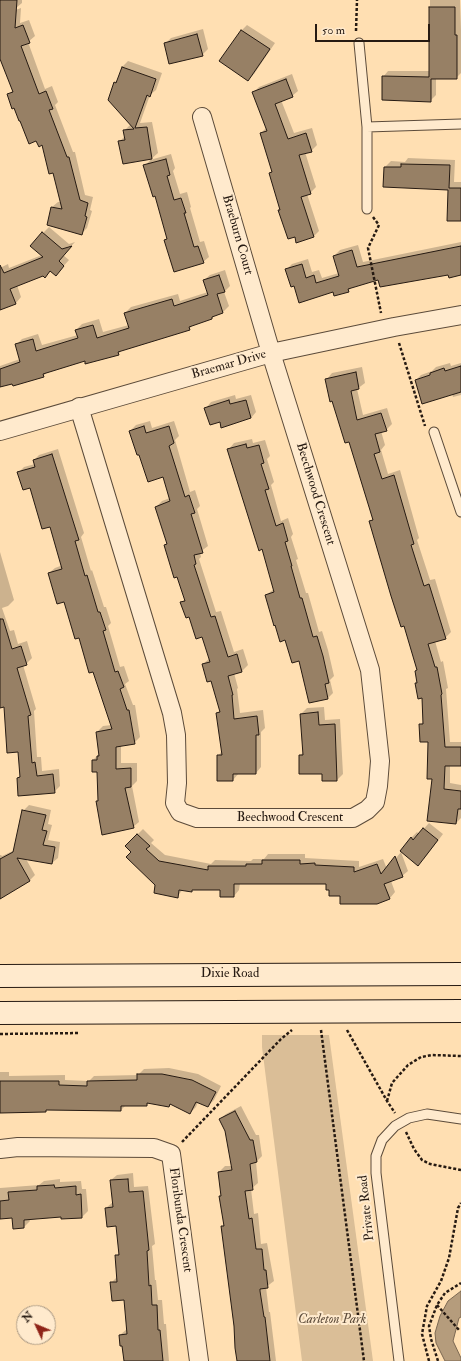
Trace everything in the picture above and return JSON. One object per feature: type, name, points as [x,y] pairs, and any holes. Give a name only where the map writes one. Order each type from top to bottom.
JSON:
[{"type":"main road","name":"Dixie Road","points":[[0,976],[461,974]]},
{"type":"main road","points":[[0,1013],[461,1011]]},
{"type":"street","name":"Braeburn Court","points":[[202,117],[271,353]]},
{"type":"street","name":"Braemar Drive","points":[[0,431],[271,353],[389,328],[461,315]]},
{"type":"street","name":"Beechwood Crescent","points":[[80,407],[172,713],[176,735],[177,784],[175,803],[180,812],[197,818],[353,818],[367,810],[375,802],[378,786],[380,761],[370,670],[271,353]]},
{"type":"street","name":"Floribunda Crescent","points":[[0,1150],[18,1147],[154,1148],[171,1154],[199,1361]]},
{"type":"lane","points":[[359,43],[367,127],[367,209]]},
{"type":"lane","points":[[367,127],[461,124]]},
{"type":"lane","points":[[434,432],[461,512]]},
{"type":"lane","name":"Private Road","points":[[399,1361],[376,1173],[376,1156],[382,1140],[395,1126],[409,1118],[428,1114],[461,1119]]},
{"type":"path","points":[[357,0],[356,34],[359,43]]},
{"type":"path","points":[[367,209],[379,226],[368,248],[389,328],[425,425],[434,432]]},
{"type":"path","points":[[171,1154],[281,1039],[295,1028]]},
{"type":"path","points":[[320,1028],[364,1361]]},
{"type":"path","points":[[387,1101],[392,1083],[408,1064],[421,1057],[432,1055],[461,1056]]},
{"type":"path","points":[[429,1361],[422,1334],[427,1306],[441,1281],[449,1258],[458,1208],[461,1203]]},
{"type":"path","points":[[438,1361],[430,1339],[429,1326],[437,1305],[445,1293],[461,1283]]},
{"type":"path","points":[[437,1305],[459,1330]]},
{"type":"green space","name":"Carleton Park","points":[[262,1035],[329,1035],[373,1361],[302,1361],[262,1047]]},
{"type":"shaded area","points":[[461,1291],[461,1317],[459,1318],[453,1341],[461,1361],[445,1361],[436,1343],[435,1333],[440,1316],[448,1301]]},
{"type":"building","points":[[0,0],[17,0],[15,28],[23,25],[30,43],[21,46],[39,94],[46,91],[53,109],[49,110],[67,157],[69,157],[80,200],[88,203],[85,216],[87,217],[82,235],[47,225],[51,207],[62,209],[53,173],[49,174],[42,145],[39,147],[36,141],[29,144],[14,108],[12,109],[7,94],[13,92],[0,59]]},
{"type":"building","points":[[429,7],[455,7],[455,35],[457,35],[457,79],[431,79],[431,102],[382,100],[382,76],[429,77]]},
{"type":"building","points":[[241,30],[270,49],[248,81],[219,61]]},
{"type":"building","points":[[197,34],[203,56],[169,64],[164,43]]},
{"type":"building","points":[[122,67],[156,79],[150,97],[147,95],[135,128],[147,127],[152,159],[123,164],[118,141],[125,140],[123,130],[134,129],[108,100],[114,82],[116,83]]},
{"type":"building","points":[[286,79],[293,97],[275,104],[288,139],[306,133],[312,152],[299,155],[311,194],[301,197],[314,237],[296,243],[295,237],[288,239],[278,210],[280,210],[269,173],[272,172],[260,133],[267,131],[252,92]]},
{"type":"building","points":[[166,159],[170,175],[167,176],[174,200],[181,198],[194,247],[198,246],[204,263],[174,272],[164,240],[167,239],[155,196],[153,197],[143,165]]},
{"type":"building","points":[[401,164],[450,165],[449,188],[461,188],[461,221],[447,221],[448,190],[383,187],[384,167],[401,167]]},
{"type":"building","points":[[42,232],[62,249],[72,246],[59,261],[64,266],[56,276],[50,271],[45,278],[43,276],[10,289],[16,304],[0,310],[0,265],[4,273],[43,257],[30,246]]},
{"type":"building","points":[[461,246],[461,275],[449,278],[448,275],[380,287],[378,280],[348,289],[349,292],[334,296],[333,292],[299,303],[294,286],[291,287],[285,269],[302,264],[306,278],[314,275],[316,283],[339,276],[333,256],[352,250],[357,267]]},
{"type":"building","points":[[219,275],[225,292],[217,294],[223,313],[212,317],[212,319],[189,327],[190,330],[118,352],[119,355],[85,364],[85,361],[43,374],[44,377],[13,386],[12,384],[0,387],[0,369],[20,362],[15,344],[33,339],[36,351],[78,338],[75,330],[93,325],[97,338],[129,328],[124,313],[172,299],[174,306],[208,295],[203,280]]},
{"type":"building","points":[[461,366],[461,392],[422,404],[415,380],[444,368],[445,371]]},
{"type":"building","points":[[356,372],[359,389],[351,391],[357,420],[381,413],[387,431],[375,434],[380,452],[374,454],[382,479],[394,475],[414,544],[411,545],[424,586],[429,584],[446,639],[428,644],[435,667],[437,667],[442,694],[445,747],[461,747],[461,766],[445,766],[444,789],[461,791],[461,809],[458,809],[456,824],[427,821],[432,779],[427,779],[428,742],[420,742],[419,724],[423,724],[422,698],[418,699],[415,683],[417,683],[415,671],[417,670],[404,626],[401,627],[391,596],[369,521],[373,520],[349,442],[345,443],[332,401],[330,402],[325,379]]},
{"type":"building","points":[[229,400],[230,404],[246,400],[251,418],[221,428],[220,422],[210,425],[204,408]]},
{"type":"building","points":[[144,426],[146,433],[169,426],[174,443],[169,446],[185,497],[189,495],[195,513],[191,514],[203,553],[194,555],[196,564],[194,565],[211,617],[215,616],[228,657],[237,654],[242,672],[228,676],[233,695],[234,719],[257,716],[259,735],[256,735],[256,774],[233,774],[233,781],[217,781],[217,755],[222,755],[216,713],[220,712],[211,681],[207,682],[202,664],[210,662],[202,637],[196,639],[189,617],[186,618],[180,602],[185,601],[177,577],[174,578],[164,545],[167,544],[155,507],[170,501],[163,477],[148,482],[129,431]]},
{"type":"building","points":[[246,444],[247,448],[259,445],[264,463],[261,464],[269,489],[265,490],[276,526],[283,523],[288,541],[285,542],[300,598],[302,598],[313,637],[317,636],[323,656],[329,683],[325,684],[328,699],[309,703],[299,661],[292,663],[285,640],[280,642],[275,625],[274,626],[265,595],[274,592],[262,549],[259,551],[227,449]]},
{"type":"building","points":[[52,454],[79,540],[75,541],[85,576],[87,575],[98,612],[100,612],[106,630],[103,631],[115,672],[118,671],[124,687],[120,689],[127,710],[129,710],[135,744],[116,747],[116,769],[131,768],[131,787],[125,788],[134,828],[102,835],[96,801],[98,801],[97,772],[92,772],[92,760],[97,760],[97,756],[99,756],[96,732],[112,729],[93,672],[89,673],[79,638],[75,639],[64,602],[57,604],[48,573],[62,569],[50,527],[42,529],[30,488],[23,490],[17,472],[35,467],[33,460]]},
{"type":"building","points":[[0,619],[3,619],[12,649],[21,646],[27,665],[17,668],[31,715],[28,716],[32,763],[35,762],[37,776],[53,774],[55,793],[18,796],[17,778],[20,777],[18,752],[7,753],[4,707],[0,708]]},
{"type":"building","points":[[318,712],[319,725],[335,724],[337,781],[322,781],[322,774],[299,774],[299,755],[303,755],[300,714]]},
{"type":"building","points":[[22,810],[46,815],[42,830],[47,831],[43,845],[55,847],[52,864],[17,858],[30,881],[0,899],[0,859],[13,852]]},
{"type":"building","points":[[423,828],[438,840],[418,866],[400,851],[411,837],[413,840]]},
{"type":"building","points":[[137,834],[150,846],[146,849],[159,861],[208,870],[208,866],[246,866],[246,864],[262,864],[262,860],[300,860],[300,864],[315,863],[315,865],[354,867],[354,872],[377,864],[381,874],[395,856],[403,877],[384,884],[390,899],[377,904],[340,904],[340,896],[329,896],[329,890],[326,890],[326,884],[234,884],[234,897],[220,897],[220,890],[192,890],[192,892],[179,890],[178,898],[154,893],[155,885],[126,857],[131,852],[125,846]]},
{"type":"building","points":[[137,1074],[162,1074],[192,1080],[216,1092],[208,1107],[196,1102],[190,1114],[170,1104],[169,1107],[147,1103],[147,1106],[121,1106],[121,1111],[46,1110],[46,1112],[0,1113],[0,1081],[59,1081],[59,1085],[87,1086],[87,1081],[137,1080]]},
{"type":"building","points":[[235,1111],[250,1140],[253,1140],[257,1162],[250,1164],[253,1190],[245,1191],[249,1219],[252,1218],[256,1249],[262,1249],[264,1270],[266,1270],[268,1288],[260,1289],[260,1291],[265,1317],[270,1361],[237,1361],[235,1348],[234,1326],[221,1226],[224,1226],[219,1196],[221,1196],[218,1172],[232,1170],[225,1131],[219,1119]]},
{"type":"building","points":[[128,1179],[129,1192],[143,1191],[149,1250],[147,1251],[149,1286],[151,1285],[152,1305],[157,1305],[158,1330],[160,1330],[163,1361],[124,1361],[122,1346],[120,1346],[119,1335],[127,1334],[124,1300],[112,1301],[110,1282],[117,1282],[115,1255],[119,1255],[116,1226],[107,1227],[105,1208],[113,1207],[110,1180]]},
{"type":"building","points":[[54,1185],[55,1188],[76,1186],[76,1195],[81,1194],[82,1218],[61,1219],[61,1217],[24,1220],[24,1228],[13,1229],[12,1218],[0,1219],[0,1201],[9,1200],[8,1192],[37,1190],[37,1186]]}]
